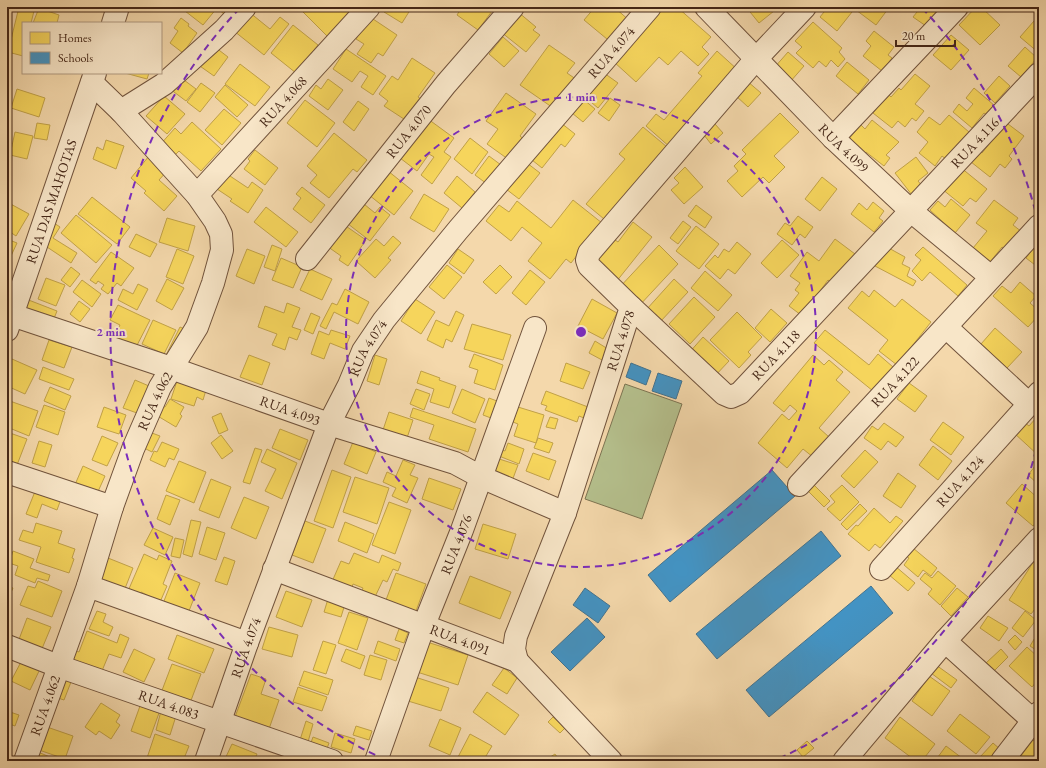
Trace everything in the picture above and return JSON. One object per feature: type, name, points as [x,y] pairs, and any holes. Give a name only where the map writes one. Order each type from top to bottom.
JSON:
[{"type":"street","points":[[113,22],[118,7]]},
{"type":"street","points":[[121,111],[164,84],[224,30],[245,7]]},
{"type":"street","name":"RUA 4.068","points":[[196,195],[369,7]]},
{"type":"street","name":"RUA 4.070","points":[[307,259],[446,84],[513,7]]},
{"type":"street","name":"RUA 4.074","points":[[206,761],[274,569],[329,424],[349,385],[363,351],[384,320],[458,230],[650,7]]},
{"type":"street","name":"RUA 4.099","points":[[706,7],[834,138],[911,211],[991,277]]},
{"type":"street","points":[[756,59],[805,7]]},
{"type":"street","points":[[834,138],[957,7]]},
{"type":"street","name":"RUA 4.078","points":[[517,661],[514,649],[516,636],[565,513],[630,307],[588,266],[587,260],[589,253],[756,59]]},
{"type":"street","name":"RUA 4.116","points":[[911,211],[1039,74]]},
{"type":"street","name":"RUA 4.062","points":[[25,761],[88,586],[112,507],[149,410],[171,368],[197,327],[213,283],[222,250],[221,234],[215,222],[196,195],[93,78]]},
{"type":"street","name":"RUA DAS MAHOTAS","points":[[10,322],[93,78]]},
{"type":"street","name":"RUA 4.118","points":[[630,307],[724,394],[731,397],[740,393],[911,211]]},
{"type":"street","name":"RUA 4.122","points":[[799,485],[1039,226]]},
{"type":"street","name":"RUA 4.093","points":[[10,322],[171,368],[329,424],[455,463],[481,477],[565,513]]},
{"type":"street","points":[[946,327],[1034,398]]},
{"type":"street","name":"RUA 4.076","points":[[376,761],[424,625],[481,477],[535,328]]},
{"type":"street","name":"RUA 4.124","points":[[881,569],[1034,398]]},
{"type":"street","points":[[7,472],[112,507]]},
{"type":"street","points":[[844,761],[945,641],[1039,539]]},
{"type":"street","name":"RUA 4.091","points":[[274,569],[517,661],[610,761]]},
{"type":"street","points":[[88,586],[247,643]]},
{"type":"street","points":[[945,641],[1037,720],[1002,761]]},
{"type":"street","name":"RUA 4.083","points":[[7,646],[58,666],[332,761]]},
{"type":"green space","points":[[625,384],[682,404],[642,519],[585,499]]},
{"type":"building: Homes","points":[[19,7],[35,7],[31,22],[22,22],[22,56],[8,52]]},
{"type":"building: Homes","points":[[188,7],[230,7],[224,14],[217,8],[203,25],[185,11]]},
{"type":"building: Homes","points":[[307,7],[343,7],[349,13],[327,36],[303,12]]},
{"type":"building: Homes","points":[[387,7],[412,7],[402,23],[384,12]]},
{"type":"building: Homes","points":[[462,7],[495,7],[478,30],[457,15]]},
{"type":"building: Homes","points":[[595,7],[614,7],[631,22],[613,44],[584,20]]},
{"type":"building: Homes","points":[[663,7],[677,7],[711,37],[702,47],[709,54],[698,66],[681,51],[668,65],[659,57],[636,82],[614,62]]},
{"type":"building: Homes","points":[[746,7],[779,7],[759,23]]},
{"type":"building: Homes","points":[[828,7],[845,7],[852,12],[837,31],[820,17]]},
{"type":"building: Homes","points":[[852,7],[885,7],[888,9],[876,25]]},
{"type":"building: Homes","points":[[921,7],[940,7],[926,26],[913,17]]},
{"type":"building: Homes","points":[[976,7],[981,7],[1000,25],[980,45],[959,25]]},
{"type":"building: Homes","points":[[39,8],[59,15],[57,22],[33,22]]},
{"type":"building: Homes","points":[[249,12],[270,29],[280,17],[289,24],[264,55],[234,31]]},
{"type":"building: Homes","points":[[518,12],[536,27],[533,30],[540,35],[526,52],[501,32]]},
{"type":"building: Homes","points":[[370,17],[397,35],[383,56],[378,53],[371,63],[357,54],[364,44],[356,39]]},
{"type":"building: Homes","points":[[181,18],[197,33],[183,53],[170,43],[178,31],[174,28]]},
{"type":"building: Homes","points":[[1034,21],[1039,26],[1039,53],[1020,37]]},
{"type":"building: Homes","points":[[813,22],[842,48],[839,52],[845,59],[838,67],[831,60],[826,67],[819,61],[813,68],[796,53],[802,47],[795,41]]},
{"type":"building: Homes","points":[[293,25],[318,45],[296,73],[271,53]]},
{"type":"building: Homes","points":[[874,31],[894,47],[888,55],[892,58],[882,71],[863,56],[871,46],[866,41]]},
{"type":"building: Homes","points":[[951,35],[969,50],[951,70],[933,55]]},
{"type":"building: Homes","points":[[503,37],[519,51],[504,67],[489,54]]},
{"type":"building: Homes","points":[[211,44],[228,57],[214,76],[197,64]]},
{"type":"building: Homes","points":[[549,45],[575,63],[567,73],[580,82],[559,112],[520,85]]},
{"type":"building: Homes","points":[[1025,47],[1037,58],[1021,77],[1008,66]]},
{"type":"building: Homes","points":[[346,49],[386,76],[373,95],[361,87],[368,76],[360,71],[352,82],[333,69]]},
{"type":"building: Homes","points":[[717,51],[739,71],[671,148],[646,126],[656,114],[664,120],[702,76],[698,73]]},
{"type":"building: Homes","points":[[788,52],[804,66],[790,82],[774,68]]},
{"type":"building: Homes","points":[[412,58],[435,73],[418,97],[425,102],[410,123],[384,106],[388,101],[379,94],[392,76],[398,80]]},
{"type":"building: Homes","points":[[847,62],[869,80],[858,94],[836,76]]},
{"type":"building: Homes","points":[[240,64],[270,87],[255,106],[225,84]]},
{"type":"building: Homes","points":[[604,73],[618,83],[598,108],[585,97]]},
{"type":"building: Homes","points":[[129,74],[149,74],[147,79]]},
{"type":"building: Homes","points":[[915,74],[930,86],[915,104],[924,111],[916,121],[912,118],[905,127],[898,121],[892,128],[873,113],[888,94],[891,97],[899,88],[901,90]]},
{"type":"building: Homes","points":[[999,76],[1010,86],[995,103],[984,93]]},
{"type":"building: Homes","points":[[180,77],[196,89],[186,101],[170,89]]},
{"type":"building: Homes","points":[[328,79],[343,90],[328,110],[309,96],[316,85],[321,89]]},
{"type":"building: Homes","points":[[747,81],[761,93],[748,107],[735,95]]},
{"type":"building: Homes","points":[[201,83],[215,93],[200,112],[187,102]]},
{"type":"building: Homes","points":[[225,85],[248,105],[237,117],[215,97]]},
{"type":"building: Homes","points":[[974,88],[995,106],[987,115],[984,113],[972,128],[953,112],[959,104],[967,111],[973,104],[966,98]]},
{"type":"building: Homes","points":[[17,89],[45,98],[39,117],[11,108]]},
{"type":"building: Homes","points":[[506,93],[536,114],[520,136],[526,141],[512,162],[487,144],[498,129],[486,121]]},
{"type":"building: Homes","points":[[164,96],[185,114],[167,134],[146,116]]},
{"type":"building: Homes","points":[[610,98],[620,105],[609,121],[598,113]]},
{"type":"building: Homes","points":[[583,99],[595,109],[583,122],[572,113]]},
{"type":"building: Homes","points":[[305,100],[335,123],[317,147],[287,123]]},
{"type":"building: Homes","points":[[358,101],[369,109],[354,131],[343,122]]},
{"type":"building: Homes","points":[[224,109],[241,123],[222,145],[205,130]]},
{"type":"building: Homes","points":[[780,113],[799,132],[774,156],[785,167],[769,183],[763,177],[742,197],[727,181],[738,171],[734,166],[746,154],[742,150]]},
{"type":"building: Homes","points":[[949,115],[969,132],[947,160],[942,156],[935,166],[919,153],[928,142],[917,132],[929,117],[940,125]]},
{"type":"building: Homes","points":[[428,119],[454,138],[444,152],[451,157],[432,184],[421,175],[434,157],[429,154],[417,171],[400,158]]},
{"type":"building: Homes","points":[[872,120],[899,142],[886,155],[890,158],[884,166],[866,152],[862,156],[846,142],[861,125],[865,129]]},
{"type":"building: Homes","points":[[1004,121],[1024,136],[1009,156],[1012,159],[1005,168],[1000,164],[990,177],[966,158],[975,147],[982,153],[990,143],[988,142]]},
{"type":"building: Homes","points":[[192,122],[221,149],[201,171],[179,151],[172,158],[159,146],[175,128],[181,134]]},
{"type":"building: Homes","points":[[37,123],[50,125],[47,140],[34,138]]},
{"type":"building: Homes","points":[[561,123],[575,134],[565,147],[561,144],[542,168],[532,160]]},
{"type":"building: Homes","points":[[715,124],[723,133],[711,144],[704,135]]},
{"type":"building: Homes","points":[[643,127],[673,152],[640,190],[633,185],[604,219],[586,204],[625,159],[619,154]]},
{"type":"building: Homes","points":[[15,132],[33,136],[27,159],[10,155]]},
{"type":"building: Homes","points":[[334,133],[367,160],[357,172],[353,169],[329,198],[310,183],[317,175],[307,166]]},
{"type":"building: Homes","points":[[470,138],[488,152],[472,174],[454,159]]},
{"type":"building: Homes","points":[[106,140],[124,146],[116,169],[93,159],[97,147],[103,150]]},
{"type":"building: Homes","points":[[255,150],[278,168],[265,185],[244,169],[250,161],[248,159]]},
{"type":"building: Homes","points":[[149,156],[167,171],[159,180],[177,196],[164,211],[144,193],[146,191],[131,178]]},
{"type":"building: Homes","points":[[489,156],[501,165],[487,184],[475,175]]},
{"type":"building: Homes","points":[[916,157],[928,173],[918,181],[923,187],[912,195],[895,173]]},
{"type":"building: Homes","points":[[527,163],[540,173],[519,199],[506,189]]},
{"type":"building: Homes","points":[[685,167],[703,187],[684,204],[671,190],[679,183],[674,178]]},
{"type":"building: Homes","points":[[960,167],[987,189],[976,202],[970,198],[963,206],[942,189]]},
{"type":"building: Homes","points":[[388,171],[413,191],[394,215],[369,195]]},
{"type":"building: Homes","points":[[227,174],[248,188],[252,182],[263,190],[248,213],[230,201],[232,199],[217,189]]},
{"type":"building: Homes","points":[[457,176],[475,192],[462,208],[444,193]]},
{"type":"building: Homes","points":[[822,177],[837,189],[820,211],[805,199]]},
{"type":"building: Homes","points":[[302,187],[325,205],[311,223],[293,209],[301,198],[296,194]]},
{"type":"building: Homes","points":[[424,194],[449,209],[434,232],[410,218]]},
{"type":"building: Homes","points":[[92,197],[130,227],[117,244],[78,214]]},
{"type":"building: Homes","points":[[951,199],[970,215],[955,233],[930,210],[938,201],[945,207]]},
{"type":"building: Homes","points":[[359,200],[375,213],[380,207],[390,215],[370,241],[343,220]]},
{"type":"building: Homes","points":[[573,200],[602,223],[571,263],[566,259],[550,279],[528,261],[542,243],[522,227],[511,241],[486,221],[499,205],[509,212],[517,201],[551,228]]},
{"type":"building: Homes","points":[[994,200],[1018,218],[1013,225],[1022,232],[1008,251],[1002,247],[990,262],[973,248],[987,231],[976,223]]},
{"type":"building: Homes","points":[[7,202],[29,214],[16,236],[7,230]]},
{"type":"building: Homes","points":[[873,202],[884,211],[879,218],[883,221],[874,232],[851,214],[859,203],[867,210]]},
{"type":"building: Homes","points":[[696,205],[712,217],[705,228],[688,216]]},
{"type":"building: Homes","points":[[266,207],[298,232],[286,247],[254,222]]},
{"type":"building: Homes","points":[[76,215],[112,245],[96,263],[61,233]]},
{"type":"building: Homes","points":[[798,216],[813,227],[805,238],[800,234],[792,245],[777,234],[785,223],[790,226]]},
{"type":"building: Homes","points":[[167,218],[195,226],[188,251],[159,242]]},
{"type":"building: Homes","points":[[683,221],[691,227],[678,244],[670,238]]},
{"type":"building: Homes","points":[[340,222],[366,240],[348,266],[339,260],[341,256],[324,244]]},
{"type":"building: Homes","points":[[633,222],[652,237],[616,282],[591,262],[611,237],[618,242]]},
{"type":"building: Homes","points":[[54,223],[60,227],[53,238],[77,253],[71,263],[41,243]]},
{"type":"building: Homes","points":[[696,226],[719,244],[699,269],[676,251]]},
{"type":"building: Homes","points":[[136,234],[157,244],[150,257],[129,247]]},
{"type":"building: Homes","points":[[393,236],[401,243],[388,258],[391,260],[375,278],[356,261],[376,239],[384,246]]},
{"type":"building: Homes","points":[[7,239],[17,243],[11,256],[7,254]]},
{"type":"building: Homes","points":[[835,239],[855,254],[833,284],[828,280],[812,302],[805,318],[789,306],[799,293],[795,290],[800,283],[790,276],[807,252],[819,261]]},
{"type":"building: Homes","points":[[782,240],[799,255],[777,278],[761,263]]},
{"type":"building: Homes","points":[[1039,241],[1039,268],[1026,258]]},
{"type":"building: Homes","points":[[737,242],[751,254],[735,274],[728,269],[720,279],[705,266],[715,255],[718,258],[724,249],[729,252]]},
{"type":"building: Homes","points":[[272,245],[282,249],[275,271],[264,267]]},
{"type":"building: Homes","points":[[659,245],[678,264],[638,307],[618,289]]},
{"type":"building: Homes","points":[[885,246],[905,257],[902,264],[910,268],[907,276],[916,281],[913,286],[875,266]]},
{"type":"building: Homes","points":[[923,247],[967,285],[958,296],[930,272],[922,281],[912,271],[921,260],[915,255]]},
{"type":"building: Homes","points":[[177,249],[194,256],[183,284],[166,277]]},
{"type":"building: Homes","points":[[247,249],[265,256],[254,284],[236,276]]},
{"type":"building: Homes","points":[[458,249],[474,260],[464,274],[449,263]]},
{"type":"building: Homes","points":[[111,252],[134,268],[121,286],[117,283],[108,294],[101,289],[104,285],[98,281],[96,284],[90,280]]},
{"type":"building: Homes","points":[[281,258],[302,267],[293,288],[272,280]]},
{"type":"building: Homes","points":[[447,265],[462,277],[444,299],[429,287]]},
{"type":"building: Homes","points":[[500,265],[512,277],[496,294],[483,282]]},
{"type":"building: Homes","points":[[71,267],[80,274],[70,287],[61,280]]},
{"type":"building: Homes","points":[[310,269],[332,279],[322,300],[300,290]]},
{"type":"building: Homes","points":[[530,270],[545,282],[526,305],[512,293]]},
{"type":"building: Homes","points":[[705,271],[732,295],[718,311],[691,288]]},
{"type":"building: Homes","points":[[46,278],[65,285],[56,306],[38,299]]},
{"type":"building: Homes","points":[[167,279],[184,288],[172,310],[156,301]]},
{"type":"building: Homes","points":[[674,279],[688,292],[660,322],[646,310]]},
{"type":"building: Homes","points":[[82,280],[101,294],[92,307],[73,292]]},
{"type":"building: Homes","points":[[1020,282],[1036,296],[1030,303],[1039,311],[1039,315],[1028,327],[993,296],[1002,286],[1011,293]]},
{"type":"building: Homes","points":[[138,284],[148,289],[137,310],[118,300],[123,289],[133,294]]},
{"type":"building: Homes","points":[[345,289],[369,302],[358,324],[334,312],[326,329],[320,326],[332,303],[337,305]]},
{"type":"building: Homes","points":[[874,290],[895,307],[902,299],[931,322],[897,365],[879,351],[888,340],[848,308],[862,291],[869,297]]},
{"type":"building: Homes","points":[[694,297],[715,317],[690,344],[669,324]]},
{"type":"building: Homes","points":[[26,299],[57,311],[53,321],[22,309]]},
{"type":"building: Homes","points":[[415,299],[435,312],[421,334],[401,321]]},
{"type":"building: Homes","points":[[592,299],[617,313],[603,339],[578,326]]},
{"type":"building: Homes","points":[[79,301],[90,309],[80,322],[70,314]]},
{"type":"building: Homes","points":[[287,303],[300,308],[292,327],[301,330],[297,340],[289,337],[285,350],[272,345],[277,334],[258,327],[265,306],[284,313]]},
{"type":"building: Homes","points":[[118,305],[150,320],[133,353],[111,342],[120,325],[110,320]]},
{"type":"building: Homes","points":[[771,309],[787,323],[770,342],[755,328]]},
{"type":"building: Homes","points":[[456,311],[464,315],[452,342],[446,339],[443,348],[427,340],[436,320],[449,326]]},
{"type":"building: Homes","points":[[737,312],[762,337],[748,352],[751,355],[739,368],[710,340]]},
{"type":"building: Homes","points":[[311,313],[320,317],[313,334],[304,330]]},
{"type":"building: Homes","points":[[153,320],[176,330],[164,354],[142,344]]},
{"type":"building: Homes","points":[[472,324],[511,335],[503,360],[464,349]]},
{"type":"building: Homes","points":[[180,327],[189,331],[174,360],[166,355]]},
{"type":"building: Homes","points":[[995,328],[1022,352],[1007,368],[981,344]]},
{"type":"building: Homes","points":[[331,330],[350,336],[345,349],[330,343],[324,359],[311,354],[319,331],[329,335]]},
{"type":"building: Homes","points":[[825,330],[869,365],[878,354],[893,367],[873,391],[814,343]]},
{"type":"building: Homes","points":[[703,337],[729,361],[713,378],[688,354]]},
{"type":"building: Homes","points":[[49,340],[72,347],[64,368],[42,360]]},
{"type":"building: Homes","points":[[595,341],[608,349],[602,360],[589,353]]},
{"type":"building: Homes","points":[[474,354],[503,365],[495,390],[474,383],[478,370],[469,367]]},
{"type":"building: Homes","points":[[249,355],[270,363],[262,385],[240,377]]},
{"type":"building: Homes","points":[[375,355],[387,359],[379,385],[367,381]]},
{"type":"building: Homes","points":[[813,355],[824,365],[829,360],[843,372],[836,380],[850,392],[819,428],[829,437],[813,457],[803,449],[787,468],[758,443],[782,414],[789,420],[797,411],[790,405],[784,412],[773,403]]},
{"type":"building: Homes","points":[[12,359],[37,370],[25,394],[7,386],[7,370]]},
{"type":"building: Homes","points":[[566,363],[590,372],[583,389],[560,381]]},
{"type":"building: Homes","points":[[43,367],[74,379],[69,390],[39,379]]},
{"type":"building: Homes","points":[[421,371],[456,386],[449,408],[430,402],[434,389],[417,383]]},
{"type":"building: Homes","points":[[135,380],[149,386],[137,413],[123,408]]},
{"type":"building: Homes","points":[[177,381],[206,390],[203,400],[197,397],[194,406],[171,399]]},
{"type":"building: Homes","points":[[909,383],[927,396],[915,412],[897,399]]},
{"type":"building: Homes","points":[[50,387],[71,396],[65,410],[44,401]]},
{"type":"building: Homes","points":[[416,389],[430,394],[424,410],[410,404]]},
{"type":"building: Homes","points":[[462,389],[485,399],[475,423],[452,413]]},
{"type":"building: Homes","points":[[546,391],[588,407],[584,418],[579,416],[577,422],[545,410],[547,406],[541,404]]},
{"type":"building: Homes","points":[[489,398],[497,401],[491,418],[483,415]]},
{"type":"building: Homes","points":[[170,399],[184,407],[180,414],[182,416],[176,427],[156,415],[161,406],[165,407]]},
{"type":"building: Homes","points":[[7,400],[38,411],[29,436],[7,427]]},
{"type":"building: Homes","points":[[44,405],[65,412],[58,435],[36,427]]},
{"type":"building: Homes","points":[[104,407],[126,415],[119,434],[97,427]]},
{"type":"building: Homes","points":[[518,407],[544,415],[536,443],[514,436],[518,424],[513,422]]},
{"type":"building: Homes","points":[[413,408],[476,429],[468,452],[429,439],[434,425],[410,417]]},
{"type":"building: Homes","points":[[389,412],[413,420],[406,441],[382,433]]},
{"type":"building: Homes","points":[[221,413],[228,430],[219,434],[212,417]]},
{"type":"building: Homes","points":[[550,417],[558,419],[555,429],[546,427]]},
{"type":"building: Homes","points":[[1036,418],[1039,421],[1039,456],[1014,433],[1024,422],[1029,426]]},
{"type":"building: Homes","points":[[943,422],[964,437],[951,455],[930,440]]},
{"type":"building: Homes","points":[[884,423],[904,437],[896,447],[888,441],[881,450],[864,438],[872,426],[878,430]]},
{"type":"building: Homes","points":[[280,429],[308,440],[300,460],[272,448]]},
{"type":"building: Homes","points":[[7,432],[27,439],[17,465],[7,461]]},
{"type":"building: Homes","points":[[152,433],[160,436],[152,452],[144,448]]},
{"type":"building: Homes","points":[[221,435],[233,451],[222,459],[211,443]]},
{"type":"building: Homes","points":[[102,436],[118,443],[107,466],[92,460]]},
{"type":"building: Homes","points":[[538,438],[553,443],[549,453],[534,448]]},
{"type":"building: Homes","points":[[39,441],[52,445],[45,467],[32,463]]},
{"type":"building: Homes","points":[[162,442],[179,449],[174,460],[169,458],[165,467],[150,460],[154,451],[157,452]]},
{"type":"building: Homes","points":[[353,442],[376,452],[367,474],[344,464]]},
{"type":"building: Homes","points":[[508,443],[524,449],[519,464],[494,454],[496,448],[505,451]]},
{"type":"building: Homes","points":[[933,446],[952,461],[938,480],[919,465]]},
{"type":"building: Homes","points":[[255,448],[262,450],[250,484],[243,482]]},
{"type":"building: Homes","points":[[267,449],[297,463],[282,499],[265,491],[276,469],[261,462]]},
{"type":"building: Homes","points":[[865,450],[878,462],[854,488],[841,476]]},
{"type":"building: Homes","points":[[533,453],[556,461],[549,480],[526,471]]},
{"type":"building: Homes","points":[[496,458],[518,465],[512,481],[491,473]]},
{"type":"building: Homes","points":[[403,460],[415,465],[410,475],[418,478],[407,503],[392,496],[396,488],[383,482],[387,472],[396,476]]},
{"type":"building: Homes","points":[[179,461],[206,472],[194,503],[166,491]]},
{"type":"building: Homes","points":[[1039,461],[1039,485],[1028,475]]},
{"type":"building: Homes","points":[[83,466],[105,476],[96,496],[74,487]]},
{"type":"building: Homes","points":[[332,470],[351,477],[333,528],[314,521]]},
{"type":"building: Homes","points":[[898,473],[916,486],[901,508],[883,496]]},
{"type":"building: Homes","points":[[355,477],[389,488],[377,524],[343,512]]},
{"type":"building: Homes","points":[[429,478],[461,489],[453,510],[422,499]]},
{"type":"building: Homes","points":[[211,479],[231,487],[219,518],[199,510]]},
{"type":"building: Homes","points":[[810,481],[830,501],[824,507],[804,487]]},
{"type":"building: Homes","points":[[1022,484],[1039,499],[1039,519],[1033,526],[1006,503]]},
{"type":"building: Homes","points":[[842,485],[859,502],[840,521],[827,509],[835,502],[830,496]]},
{"type":"building: Homes","points":[[36,489],[61,499],[57,510],[42,504],[37,518],[26,514]]},
{"type":"building: Homes","points":[[166,495],[180,500],[170,525],[157,519]]},
{"type":"building: Homes","points":[[244,497],[269,507],[256,539],[231,528]]},
{"type":"building: Homes","points":[[389,502],[411,510],[395,554],[372,545]]},
{"type":"building: Homes","points":[[860,504],[867,511],[847,530],[841,524]]},
{"type":"building: Homes","points":[[874,508],[890,523],[896,516],[903,521],[880,548],[875,544],[869,551],[848,534],[856,525],[858,526]]},
{"type":"building: Homes","points":[[191,520],[201,522],[192,557],[183,554]]},
{"type":"building: Homes","points":[[305,521],[326,529],[313,563],[292,555]]},
{"type":"building: Homes","points":[[345,522],[374,534],[367,553],[338,541]]},
{"type":"building: Homes","points":[[36,523],[62,531],[58,543],[75,549],[72,558],[74,559],[69,573],[36,562],[41,547],[19,540],[23,530],[33,533]]},
{"type":"building: Homes","points":[[483,524],[516,534],[508,559],[475,549]]},
{"type":"building: Homes","points":[[207,527],[225,533],[216,560],[199,554]]},
{"type":"building: Homes","points":[[153,528],[173,537],[165,555],[144,545]]},
{"type":"building: Homes","points":[[175,538],[184,540],[180,558],[171,556]]},
{"type":"building: Homes","points":[[913,548],[937,568],[931,576],[923,570],[918,577],[904,565],[909,558],[906,556]]},
{"type":"building: Homes","points":[[13,551],[34,559],[30,568],[50,575],[48,581],[37,578],[35,583],[15,575],[18,566],[9,563]]},
{"type":"building: Homes","points":[[354,553],[379,563],[382,555],[401,563],[398,571],[393,569],[387,582],[383,580],[374,599],[361,593],[363,588],[353,584],[350,593],[331,584],[341,561],[349,564]]},
{"type":"building: Homes","points":[[144,554],[157,560],[159,555],[172,561],[163,584],[167,586],[157,609],[148,605],[151,597],[141,592],[137,603],[125,598]]},
{"type":"building: Homes","points":[[224,557],[235,561],[227,585],[215,581]]},
{"type":"building: Homes","points":[[108,558],[133,568],[124,591],[99,582]]},
{"type":"building: Homes","points":[[1034,561],[1039,564],[1039,611],[1035,609],[1031,614],[1009,600]]},
{"type":"building: Homes","points":[[895,566],[915,583],[908,591],[888,574]]},
{"type":"building: Homes","points":[[938,571],[956,586],[940,605],[928,594],[932,589],[920,579],[925,573],[932,578]]},
{"type":"building: Homes","points":[[175,573],[200,583],[187,616],[162,606]]},
{"type":"building: Homes","points":[[396,573],[426,584],[416,611],[386,600]]},
{"type":"building: Homes","points":[[470,576],[511,592],[500,619],[459,603]]},
{"type":"building: Homes","points":[[38,581],[62,591],[52,617],[20,605],[28,586],[35,588]]},
{"type":"building: Homes","points":[[7,586],[13,588],[7,601]]},
{"type":"building: Homes","points":[[957,588],[968,597],[951,616],[941,606]]},
{"type":"building: Homes","points":[[286,591],[312,600],[302,627],[276,617]]},
{"type":"building: Homes","points":[[328,599],[345,604],[341,617],[324,612]]},
{"type":"building: Homes","points":[[97,611],[106,614],[103,622],[113,627],[109,636],[89,629]]},
{"type":"building: Homes","points":[[1025,611],[1036,620],[1023,637],[1012,628]]},
{"type":"building: Homes","points":[[349,612],[368,618],[357,650],[338,643]]},
{"type":"building: Homes","points":[[988,616],[1008,628],[999,641],[980,628]]},
{"type":"building: Homes","points":[[27,618],[51,627],[41,651],[18,642]]},
{"type":"building: Homes","points":[[269,627],[298,635],[292,657],[262,649]]},
{"type":"building: Homes","points":[[399,629],[408,633],[404,643],[395,640]]},
{"type":"building: Homes","points":[[87,631],[117,643],[120,634],[129,638],[121,658],[109,654],[99,678],[66,665],[72,649],[79,652]]},
{"type":"building: Homes","points":[[1039,631],[1039,652],[1030,646]]},
{"type":"building: Homes","points":[[177,635],[214,649],[204,673],[168,659]]},
{"type":"building: Homes","points":[[1015,635],[1022,642],[1015,650],[1008,642]]},
{"type":"building: Homes","points":[[323,641],[336,645],[326,674],[313,670]]},
{"type":"building: Homes","points":[[378,641],[400,649],[396,661],[374,653]]},
{"type":"building: Homes","points":[[427,642],[468,655],[458,685],[417,672]]},
{"type":"building: Homes","points":[[1027,647],[1039,658],[1039,679],[1032,687],[1009,666]]},
{"type":"building: Homes","points":[[134,649],[155,659],[144,682],[123,672]]},
{"type":"building: Homes","points":[[346,649],[365,656],[360,669],[341,661]]},
{"type":"building: Homes","points":[[1001,649],[1008,657],[994,671],[986,663]]},
{"type":"building: Homes","points":[[370,655],[387,660],[381,680],[364,675]]},
{"type":"building: Homes","points":[[22,660],[40,669],[30,690],[11,681]]},
{"type":"building: Homes","points":[[172,664],[201,674],[190,703],[161,693]]},
{"type":"building: Homes","points":[[936,665],[957,680],[951,688],[931,673]]},
{"type":"building: Homes","points":[[504,668],[517,678],[507,694],[492,685]]},
{"type":"building: Homes","points":[[304,671],[333,680],[328,695],[299,685]]},
{"type":"building: Homes","points":[[251,674],[266,679],[261,694],[279,700],[269,729],[235,717]]},
{"type":"building: Homes","points":[[929,676],[950,691],[932,716],[912,701]]},
{"type":"building: Homes","points":[[415,677],[449,688],[441,711],[408,701]]},
{"type":"building: Homes","points":[[62,678],[71,682],[64,700],[55,697]]},
{"type":"building: Homes","points":[[298,687],[327,697],[322,711],[293,702]]},
{"type":"building: Homes","points":[[487,692],[519,715],[505,735],[473,712]]},
{"type":"building: Homes","points":[[101,703],[120,715],[116,722],[120,725],[111,739],[99,731],[96,735],[85,727]]},
{"type":"building: Homes","points":[[140,706],[159,713],[150,738],[131,731]]},
{"type":"building: Homes","points":[[7,711],[19,715],[15,726],[7,723]]},
{"type":"building: Homes","points":[[161,711],[176,716],[170,735],[156,730]]},
{"type":"building: Homes","points":[[960,714],[990,737],[976,754],[947,731]]},
{"type":"building: Homes","points":[[553,717],[565,728],[560,733],[548,722]]},
{"type":"building: Homes","points":[[900,717],[935,744],[922,761],[916,761],[885,738]]},
{"type":"building: Homes","points":[[440,719],[461,728],[450,755],[429,746]]},
{"type":"building: Homes","points":[[306,721],[313,724],[308,742],[300,740]]},
{"type":"building: Homes","points":[[356,726],[372,731],[369,740],[353,735]]},
{"type":"building: Homes","points":[[47,727],[73,736],[65,759],[39,750]]},
{"type":"building: Homes","points":[[335,733],[355,739],[351,753],[331,747]]},
{"type":"building: Homes","points":[[155,734],[189,746],[183,761],[146,761]]},
{"type":"building: Homes","points":[[470,734],[492,746],[483,761],[461,761],[457,759]]},
{"type":"building: Homes","points":[[313,737],[329,743],[325,754],[309,748]]},
{"type":"building: Homes","points":[[1033,740],[1039,745],[1039,761],[1017,761]]},
{"type":"building: Homes","points":[[807,741],[814,748],[803,757],[797,750]]},
{"type":"building: Homes","points":[[993,743],[1001,750],[991,761],[985,761],[980,757]]},
{"type":"building: Homes","points":[[232,744],[257,754],[254,761],[224,761]]},
{"type":"building: Homes","points":[[946,746],[966,761],[935,761]]},
{"type":"building: Homes","points":[[38,752],[57,760],[34,761]]},
{"type":"building: Homes","points":[[555,754],[560,761],[544,761]]},
{"type":"building: Schools","points":[[631,363],[651,371],[646,385],[626,377]]},
{"type":"building: Schools","points":[[658,373],[682,381],[676,399],[652,391]]},
{"type":"building: Schools","points":[[772,470],[795,496],[670,602],[648,575]]},
{"type":"building: Schools","points":[[821,531],[841,556],[717,659],[696,634]]},
{"type":"building: Schools","points":[[871,586],[893,613],[769,717],[746,690]]},
{"type":"building: Schools","points":[[585,588],[610,606],[598,623],[573,605]]},
{"type":"building: Schools","points":[[587,618],[605,637],[570,671],[551,652]]}]
